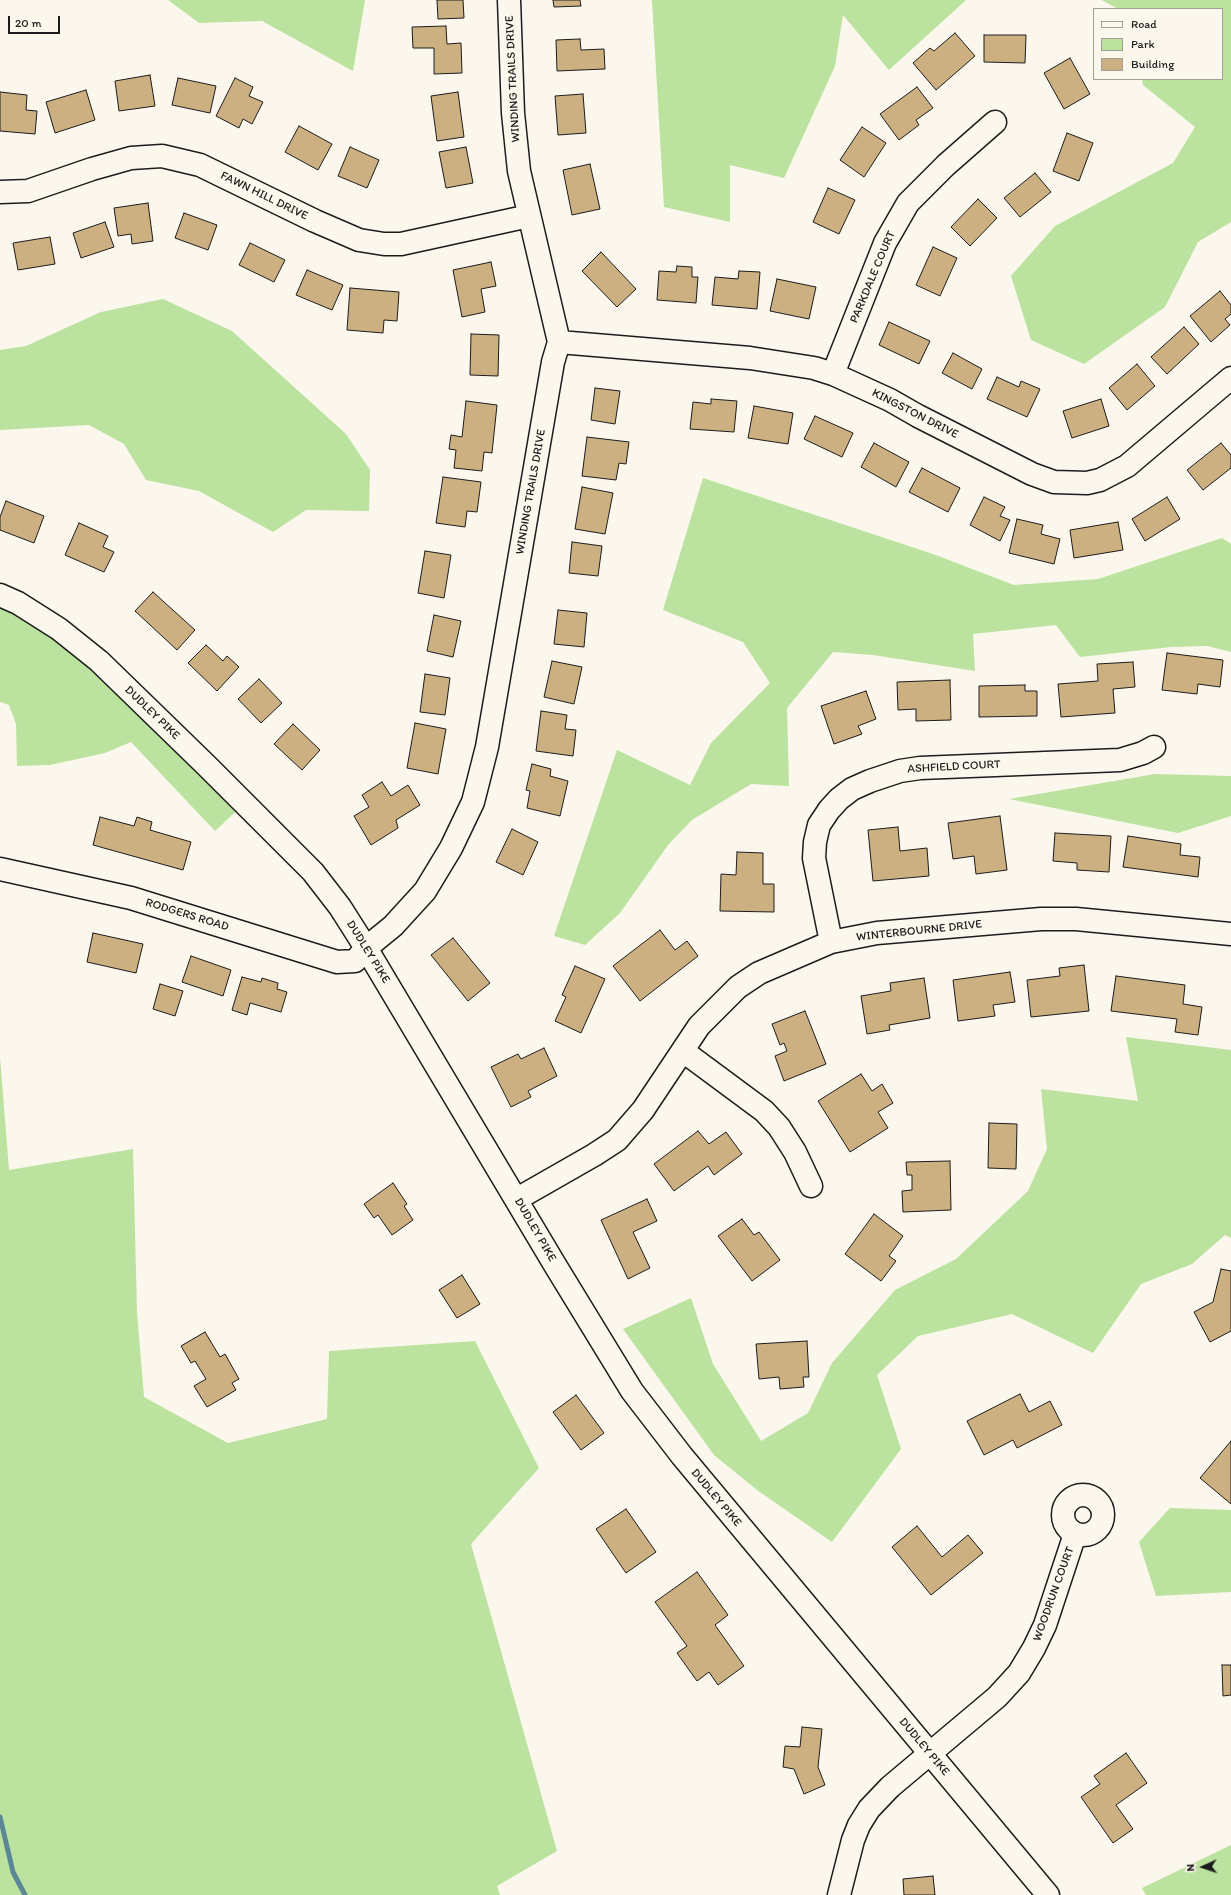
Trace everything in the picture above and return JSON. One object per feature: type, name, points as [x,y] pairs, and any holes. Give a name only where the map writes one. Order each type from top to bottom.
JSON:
[{"type":"street","name":"WINDING TRAILS DRIVE","points":[[366,948],[393,926],[425,891],[451,848],[473,802],[487,747],[553,362],[559,342],[529,216],[520,171],[513,113],[509,0]]},
{"type":"street","name":"PARKDALE COURT","points":[[833,374],[885,243],[908,203],[946,165],[995,122]]},
{"type":"street","name":"FAWN HILL DRIVE","points":[[0,192],[28,191],[92,169],[131,158],[162,156],[200,165],[315,221],[359,240],[371,242],[401,244],[529,216]]},
{"type":"street","name":"KINGSTON DRIVE","points":[[559,342],[750,358],[814,368],[833,374],[890,400],[918,416],[1032,474],[1054,482],[1087,483],[1100,480],[1127,466],[1231,378]]},
{"type":"street","name":"DUDLEY PIKE","points":[[0,595],[18,603],[58,629],[99,661],[313,872],[340,907],[366,948],[632,1391],[682,1456],[1048,1895]]},
{"type":"street","name":"ASHFIELD COURT","points":[[831,942],[814,858],[815,842],[820,825],[828,810],[852,789],[870,780],[900,771],[920,768],[1120,760],[1144,753],[1154,747]]},
{"type":"street","name":"RODGERS ROAD","points":[[0,869],[131,898],[336,962],[355,961],[366,948]]},
{"type":"street","name":"WINTERBOURNE DRIVE","points":[[517,1198],[594,1155],[617,1140],[643,1110],[699,1026],[738,987],[759,973],[831,942],[877,933],[1041,919],[1076,918],[1231,934]]},
{"type":"street","points":[[683,1051],[764,1111],[779,1126],[811,1186]]},
{"type":"street","name":"WOODRUN COURT","points":[[839,1895],[853,1840],[869,1809],[890,1787],[997,1697],[1019,1674],[1045,1626],[1075,1534]]},
{"type":"green space","points":[[168,0],[365,0],[353,71],[262,21],[199,23]]},
{"type":"green space","points":[[652,0],[966,0],[889,70],[843,15],[835,66],[784,178],[730,165],[730,222],[664,207]]},
{"type":"green space","points":[[1102,0],[1231,0],[1231,222],[1198,242],[1165,307],[1084,364],[1031,340],[1011,276],[1055,226],[1173,163],[1195,127],[1143,85],[1142,80],[1223,80],[1223,8],[1116,8]]},
{"type":"green space","points":[[163,299],[232,331],[346,434],[370,470],[369,511],[306,510],[273,532],[199,491],[146,480],[124,444],[89,425],[0,430],[0,350],[26,346],[101,312]]},
{"type":"green space","points":[[703,478],[933,554],[1014,585],[1098,579],[1222,538],[1231,544],[1231,652],[1207,646],[1171,647],[1080,657],[1056,625],[973,634],[975,671],[873,655],[833,652],[787,708],[789,786],[751,784],[692,820],[668,845],[620,913],[585,945],[554,936],[617,750],[690,785],[711,743],[770,683],[743,642],[663,610]]},
{"type":"green space","points":[[0,595],[18,603],[245,803],[215,831],[131,742],[105,753],[50,765],[17,766],[16,724],[9,705],[0,702]]},
{"type":"green space","points":[[1155,774],[1231,776],[1231,816],[1178,833],[1009,799]]},
{"type":"green space","points":[[1126,1037],[1231,1050],[1231,1238],[1225,1235],[1192,1264],[1141,1284],[1093,1353],[1012,1314],[918,1336],[877,1375],[901,1449],[832,1542],[757,1490],[714,1455],[623,1329],[691,1298],[713,1364],[761,1441],[808,1413],[832,1363],[895,1290],[956,1259],[1028,1191],[1047,1149],[1041,1089],[1138,1101]]},
{"type":"green space","points":[[0,1057],[9,1170],[133,1149],[137,1313],[144,1397],[228,1443],[327,1419],[329,1351],[475,1341],[539,1468],[471,1544],[557,1851],[497,1886],[500,1895],[0,1895]]},
{"type":"green space","points":[[1170,1508],[1231,1510],[1231,1592],[1156,1596],[1139,1542]]},
{"type":"green space","points":[[1231,1845],[1231,1895],[1146,1895],[1142,1888]]},
{"type":"building","points":[[437,0],[463,0],[464,18],[438,19]]},
{"type":"building","points":[[553,0],[580,0],[581,6],[554,7]]},
{"type":"building","points":[[446,26],[447,44],[461,43],[462,73],[434,74],[434,48],[413,48],[412,27]]},
{"type":"building","points":[[955,33],[975,56],[936,90],[913,63],[930,48],[934,51]]},
{"type":"building","points":[[984,35],[1026,35],[1025,63],[984,62]]},
{"type":"building","points":[[580,39],[581,50],[604,49],[605,69],[557,71],[556,40]]},
{"type":"building","points":[[1070,58],[1090,94],[1064,109],[1044,73]]},
{"type":"building","points":[[150,75],[155,106],[119,111],[115,81]]},
{"type":"building","points":[[178,78],[216,86],[210,113],[172,105]]},
{"type":"building","points":[[235,78],[253,87],[249,96],[263,102],[252,124],[243,119],[239,128],[216,116]]},
{"type":"building","points":[[917,87],[933,108],[916,120],[919,125],[899,140],[880,114]]},
{"type":"building","points":[[86,90],[95,120],[55,133],[46,102]]},
{"type":"building","points":[[0,92],[27,95],[26,110],[37,111],[35,134],[0,131]]},
{"type":"building","points":[[458,92],[464,137],[437,141],[431,96]]},
{"type":"building","points":[[583,94],[586,133],[558,135],[555,96]]},
{"type":"building","points":[[299,126],[332,144],[318,170],[285,152]]},
{"type":"building","points":[[862,127],[886,143],[864,177],[840,160]]},
{"type":"building","points":[[1067,133],[1093,143],[1079,181],[1053,171]]},
{"type":"building","points":[[350,147],[379,160],[367,188],[338,176]]},
{"type":"building","points":[[466,147],[473,183],[446,188],[439,152]]},
{"type":"building","points":[[590,164],[600,209],[572,215],[563,170]]},
{"type":"building","points":[[1035,173],[1051,192],[1020,217],[1004,198]]},
{"type":"building","points":[[828,188],[855,200],[839,234],[813,222]]},
{"type":"building","points":[[978,199],[997,218],[970,246],[951,227]]},
{"type":"building","points":[[148,203],[153,241],[132,244],[131,234],[118,236],[114,208]]},
{"type":"building","points":[[184,213],[217,225],[208,250],[175,238]]},
{"type":"building","points":[[105,222],[114,247],[81,258],[73,233]]},
{"type":"building","points":[[50,237],[55,264],[18,270],[13,243]]},
{"type":"building","points":[[250,243],[285,260],[274,282],[239,265]]},
{"type":"building","points":[[933,247],[957,258],[940,296],[916,285]]},
{"type":"building","points":[[601,252],[636,289],[617,307],[582,271]]},
{"type":"building","points":[[491,262],[496,286],[481,289],[485,312],[462,317],[453,270]]},
{"type":"building","points":[[677,266],[692,267],[692,277],[698,277],[696,303],[657,300],[659,271],[676,272]]},
{"type":"building","points":[[307,270],[343,285],[332,310],[296,295]]},
{"type":"building","points":[[739,271],[760,272],[757,309],[712,305],[715,277],[738,279]]},
{"type":"building","points":[[777,279],[816,287],[809,319],[770,311]]},
{"type":"building","points":[[350,288],[399,292],[397,321],[384,320],[383,333],[347,330]]},
{"type":"building","points":[[1220,291],[1231,305],[1231,314],[1225,319],[1230,325],[1211,342],[1190,316]]},
{"type":"building","points":[[889,322],[930,341],[919,364],[879,345]]},
{"type":"building","points":[[1184,327],[1199,344],[1167,374],[1151,357]]},
{"type":"building","points":[[471,334],[499,335],[498,376],[470,375]]},
{"type":"building","points":[[953,353],[982,369],[972,389],[942,373]]},
{"type":"building","points":[[1137,364],[1155,386],[1127,410],[1109,388]]},
{"type":"building","points":[[997,377],[1019,387],[1021,381],[1040,389],[1027,417],[987,399]]},
{"type":"building","points":[[595,388],[620,391],[615,424],[591,420]]},
{"type":"building","points":[[711,399],[737,401],[734,432],[690,429],[693,402],[711,404]]},
{"type":"building","points":[[1101,399],[1109,426],[1072,438],[1063,411]]},
{"type":"building","points":[[466,401],[497,405],[492,453],[484,452],[482,471],[454,468],[456,450],[449,449],[451,435],[462,437]]},
{"type":"building","points":[[754,406],[793,413],[788,444],[748,438]]},
{"type":"building","points":[[815,416],[853,433],[842,457],[804,439]]},
{"type":"building","points":[[587,437],[629,442],[626,464],[619,463],[616,480],[582,476]]},
{"type":"building","points":[[874,443],[909,462],[896,487],[861,467]]},
{"type":"building","points":[[1221,443],[1231,455],[1231,468],[1203,490],[1187,470]]},
{"type":"building","points":[[922,468],[960,488],[948,512],[909,492]]},
{"type":"building","points":[[443,477],[481,482],[477,512],[467,511],[465,527],[436,523]]},
{"type":"building","points":[[582,487],[613,493],[605,534],[575,529]]},
{"type":"building","points":[[984,497],[1005,507],[1000,516],[1010,520],[1000,541],[970,525]]},
{"type":"building","points":[[1167,497],[1180,519],[1145,541],[1132,519]]},
{"type":"building","points":[[6,501],[44,516],[34,543],[0,530],[0,517]]},
{"type":"building","points":[[1017,519],[1043,525],[1041,534],[1060,539],[1054,564],[1009,553]]},
{"type":"building","points":[[1118,522],[1123,550],[1074,558],[1070,530]]},
{"type":"building","points":[[79,523],[108,536],[103,547],[114,552],[104,572],[65,555]]},
{"type":"building","points":[[572,542],[602,546],[598,576],[569,573]]},
{"type":"building","points":[[425,551],[451,555],[444,598],[418,593]]},
{"type":"building","points":[[153,592],[195,630],[177,650],[135,611]]},
{"type":"building","points":[[558,610],[587,613],[584,647],[554,644]]},
{"type":"building","points":[[434,615],[461,621],[453,657],[427,651]]},
{"type":"building","points":[[206,645],[223,661],[227,656],[239,667],[217,691],[188,663]]},
{"type":"building","points":[[1167,653],[1223,660],[1220,687],[1198,684],[1197,694],[1162,690]]},
{"type":"building","points":[[552,661],[582,667],[574,704],[544,697]]},
{"type":"building","points":[[1133,662],[1135,687],[1113,689],[1115,713],[1061,717],[1058,684],[1098,681],[1097,664]]},
{"type":"building","points":[[425,674],[450,678],[445,715],[420,712]]},
{"type":"building","points":[[259,679],[282,703],[261,723],[238,699]]},
{"type":"building","points":[[950,680],[951,720],[916,721],[916,709],[898,710],[897,682]]},
{"type":"building","points":[[1025,685],[1025,691],[1037,691],[1037,716],[979,717],[979,686]]},
{"type":"building","points":[[866,691],[876,719],[858,726],[862,734],[834,744],[821,706]]},
{"type":"building","points":[[541,711],[567,715],[565,729],[576,730],[573,756],[536,751]]},
{"type":"building","points":[[415,723],[446,729],[438,774],[407,768]]},
{"type":"building","points":[[293,724],[320,750],[302,770],[274,744]]},
{"type":"building","points":[[532,764],[551,769],[550,776],[568,781],[560,816],[527,808],[530,791],[526,790]]},
{"type":"building","points":[[382,782],[391,796],[408,785],[420,805],[396,820],[398,828],[371,845],[354,816],[369,807],[362,795]]},
{"type":"building","points":[[1000,816],[1007,870],[976,874],[974,856],[953,859],[948,823]]},
{"type":"building","points":[[100,817],[134,826],[137,817],[152,822],[150,830],[191,842],[183,870],[93,845]]},
{"type":"building","points":[[898,827],[900,851],[927,848],[929,876],[873,881],[868,830]]},
{"type":"building","points":[[512,829],[538,842],[523,875],[496,862]]},
{"type":"building","points":[[1055,833],[1111,836],[1109,872],[1077,870],[1077,863],[1053,861]]},
{"type":"building","points":[[1128,836],[1181,844],[1180,855],[1200,857],[1198,877],[1123,867]]},
{"type":"building","points":[[737,852],[763,853],[763,884],[774,884],[774,912],[720,911],[721,874],[736,875]]},
{"type":"building","points":[[660,930],[675,950],[687,941],[698,956],[640,1001],[613,966]]},
{"type":"building","points":[[93,933],[143,944],[136,973],[87,962]]},
{"type":"building","points":[[453,938],[490,983],[468,1001],[431,955]]},
{"type":"building","points":[[191,956],[231,970],[223,996],[182,982]]},
{"type":"building","points":[[1084,965],[1089,1011],[1031,1017],[1027,980],[1060,976],[1059,968]]},
{"type":"building","points":[[575,966],[605,979],[581,1033],[555,1021],[566,997],[562,995]]},
{"type":"building","points":[[1010,972],[1015,1002],[993,1005],[995,1016],[958,1021],[953,980]]},
{"type":"building","points":[[1116,976],[1185,985],[1183,1004],[1202,1007],[1198,1035],[1175,1032],[1177,1019],[1111,1011]]},
{"type":"building","points":[[242,977],[261,982],[262,978],[278,983],[277,989],[287,992],[281,1012],[250,1003],[247,1015],[232,1010]]},
{"type":"building","points":[[924,978],[930,1018],[889,1025],[890,1030],[867,1034],[861,996],[891,991],[890,983]]},
{"type":"building","points":[[160,984],[183,991],[175,1016],[153,1009]]},
{"type":"building","points":[[805,1011],[826,1064],[784,1081],[775,1056],[787,1051],[784,1043],[780,1045],[772,1024]]},
{"type":"building","points":[[544,1048],[557,1076],[528,1091],[531,1097],[511,1107],[491,1067],[518,1054],[521,1059]]},
{"type":"building","points":[[861,1074],[872,1091],[882,1084],[893,1103],[878,1112],[888,1128],[850,1152],[818,1101]]},
{"type":"building","points":[[989,1123],[1017,1124],[1016,1169],[988,1168]]},
{"type":"building","points":[[698,1131],[709,1144],[726,1132],[742,1154],[714,1175],[708,1166],[674,1191],[654,1164]]},
{"type":"building","points":[[950,1161],[951,1210],[903,1212],[902,1191],[912,1190],[912,1175],[907,1175],[906,1162]]},
{"type":"building","points":[[393,1183],[407,1204],[404,1206],[413,1220],[392,1235],[378,1215],[374,1218],[364,1204]]},
{"type":"building","points":[[647,1199],[657,1221],[633,1232],[650,1268],[628,1279],[601,1220]]},
{"type":"building","points":[[874,1214],[903,1236],[889,1256],[896,1261],[881,1281],[845,1254]]},
{"type":"building","points":[[742,1219],[754,1235],[759,1232],[780,1260],[752,1281],[718,1236]]},
{"type":"building","points":[[1221,1269],[1231,1271],[1231,1331],[1210,1342],[1194,1312],[1213,1302]]},
{"type":"building","points":[[462,1275],[480,1304],[457,1318],[439,1290]]},
{"type":"building","points":[[205,1332],[220,1357],[225,1354],[239,1379],[232,1383],[236,1390],[207,1407],[194,1386],[206,1379],[195,1361],[191,1363],[181,1346]]},
{"type":"building","points":[[807,1341],[809,1377],[803,1377],[804,1387],[780,1389],[779,1377],[759,1379],[756,1344]]},
{"type":"building","points":[[1020,1394],[1029,1412],[1050,1401],[1062,1425],[1017,1448],[1013,1440],[984,1455],[967,1421]]},
{"type":"building","points":[[576,1395],[604,1433],[581,1450],[553,1412]]},
{"type":"building","points":[[1231,1441],[1231,1504],[1200,1478]]},
{"type":"building","points":[[626,1509],[656,1552],[626,1573],[596,1529]]},
{"type":"building","points":[[917,1526],[942,1557],[968,1535],[983,1553],[931,1595],[892,1547]]},
{"type":"building","points":[[697,1572],[728,1615],[715,1625],[744,1666],[718,1685],[709,1672],[697,1681],[677,1653],[687,1646],[655,1602]]},
{"type":"building","points":[[1222,1665],[1231,1665],[1231,1695],[1223,1696]]},
{"type":"building","points":[[802,1727],[822,1729],[818,1767],[825,1785],[804,1794],[794,1769],[783,1767],[785,1746],[800,1747]]},
{"type":"building","points":[[1126,1753],[1147,1783],[1116,1805],[1133,1829],[1113,1843],[1081,1797],[1100,1784],[1094,1776]]},
{"type":"building","points":[[933,1876],[935,1895],[904,1895],[903,1879]]},
{"type":"waterway","points":[[0,1817],[13,1872],[25,1895]]}]
